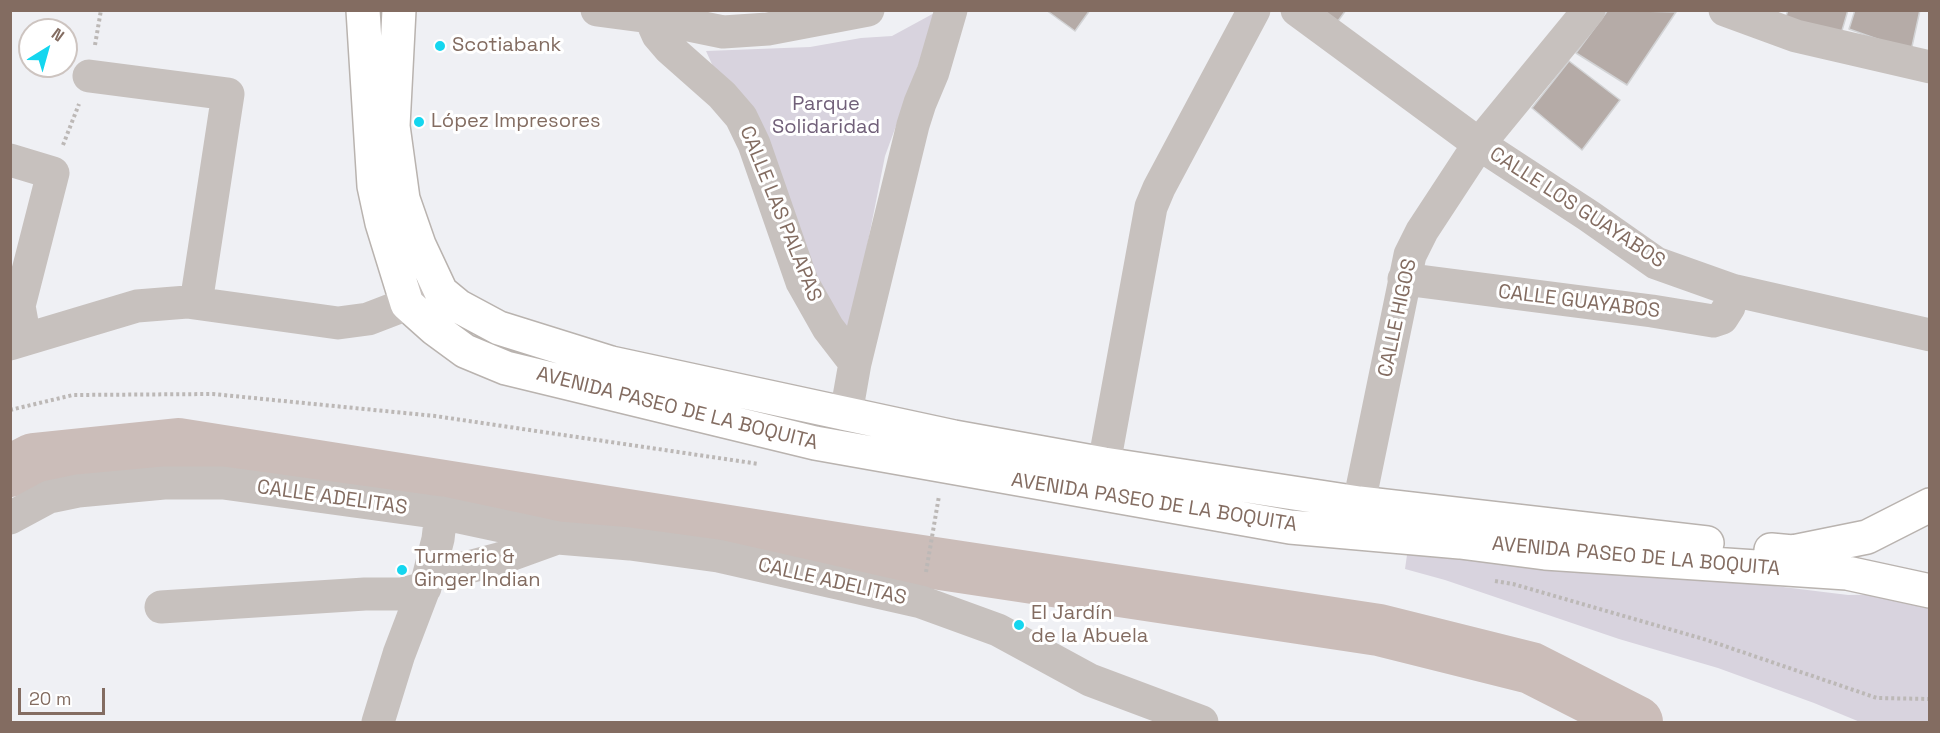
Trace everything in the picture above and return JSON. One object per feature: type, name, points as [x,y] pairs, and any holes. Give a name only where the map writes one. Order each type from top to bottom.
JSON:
[{"type":"main road","points":[[363,10],[374,186],[382,223],[406,304]]},
{"type":"main road","points":[[399,10],[393,126],[403,200],[418,245],[441,292]]},
{"type":"main road","name":"AVENIDA PASEO DE LA BOQUITA","points":[[441,292],[458,306],[499,328],[611,363],[954,438],[1104,464],[1359,503],[1793,552],[1868,537],[1929,505]]},
{"type":"main road","name":"AVENIDA PASEO DE LA BOQUITA","points":[[406,304],[465,351],[506,368],[837,448],[1290,527],[1460,542],[1545,553],[1847,573],[1929,591]]},
{"type":"street","points":[[597,10],[651,17],[723,32],[768,29],[868,10]]},
{"type":"street","points":[[846,414],[855,363],[913,125],[933,72],[951,10]]},
{"type":"street","points":[[1104,464],[1151,207],[1254,10]]},
{"type":"street","name":"CALLE LOS GUAYABOS","points":[[1297,10],[1479,144],[1656,263],[1732,290],[1929,335]]},
{"type":"street","name":"CALLE HIGOS","points":[[1359,503],[1410,255],[1422,231],[1479,144],[1589,10]]},
{"type":"street","points":[[1725,10],[1796,36],[1929,67]]},
{"type":"street","name":"CALLE LAS PALAPAS","points":[[651,17],[658,35],[670,49],[722,95],[741,117],[754,144],[802,282],[828,328],[855,363]]},
{"type":"street","points":[[89,76],[228,94],[196,303]]},
{"type":"street","points":[[10,160],[53,173],[19,306],[18,341],[136,306],[187,302],[338,323],[368,319],[441,292]]},
{"type":"street","points":[[1652,311],[1656,263]]},
{"type":"street","name":"CALLE GUAYABOS","points":[[1404,279],[1713,321],[1722,318],[1730,307],[1732,290]]},
{"type":"street","name":"CALLE ADELITAS","points":[[10,518],[49,497],[78,491],[164,483],[222,483],[441,513],[558,538],[630,544],[718,556],[921,602],[998,630],[1090,680],[1202,723]]},
{"type":"street","points":[[378,723],[399,654],[426,583],[438,539],[441,513]]},
{"type":"street","points":[[161,607],[365,594],[402,594],[426,583],[447,568],[465,568],[499,559],[558,538]]},
{"type":"path","points":[[10,410],[73,395],[213,394],[435,416],[769,465]]},
{"type":"path","points":[[926,573],[940,493]]},
{"type":"path","points":[[1491,580],[1514,584],[1707,640],[1877,698],[1929,699]]},
{"type":"green space","name":"Parque Solidaridad","points":[[938,11],[885,156],[849,337],[801,261],[706,51],[810,47],[861,38],[892,36]]},
{"type":"green space","points":[[1409,541],[1848,595],[1929,594],[1929,722],[1860,722],[1718,668],[1619,639],[1445,580],[1405,569]]},
{"type":"building","points":[[1046,10],[1090,10],[1075,31]]},
{"type":"building","points":[[1322,10],[1346,10],[1338,21]]},
{"type":"building","points":[[1608,10],[1676,12],[1627,85],[1576,53]]},
{"type":"building","points":[[1788,10],[1848,10],[1841,34],[1785,19]]},
{"type":"building","points":[[1855,10],[1920,10],[1911,51],[1849,29]]},
{"type":"building","points":[[1569,61],[1620,100],[1582,150],[1532,108]]},
{"type":"waterway","points":[[10,471],[33,459],[178,444],[861,552],[1379,630],[1531,668],[1637,722]]},
{"type":"place","name":"Scotiabank","points":[[440,46]]},
{"type":"place","name":"López Impresores","points":[[419,122]]},
{"type":"place","name":"Turmeric & Ginger Indian","points":[[402,570]]},
{"type":"place","name":"El Jardín de la Abuela","points":[[1019,625]]}]
